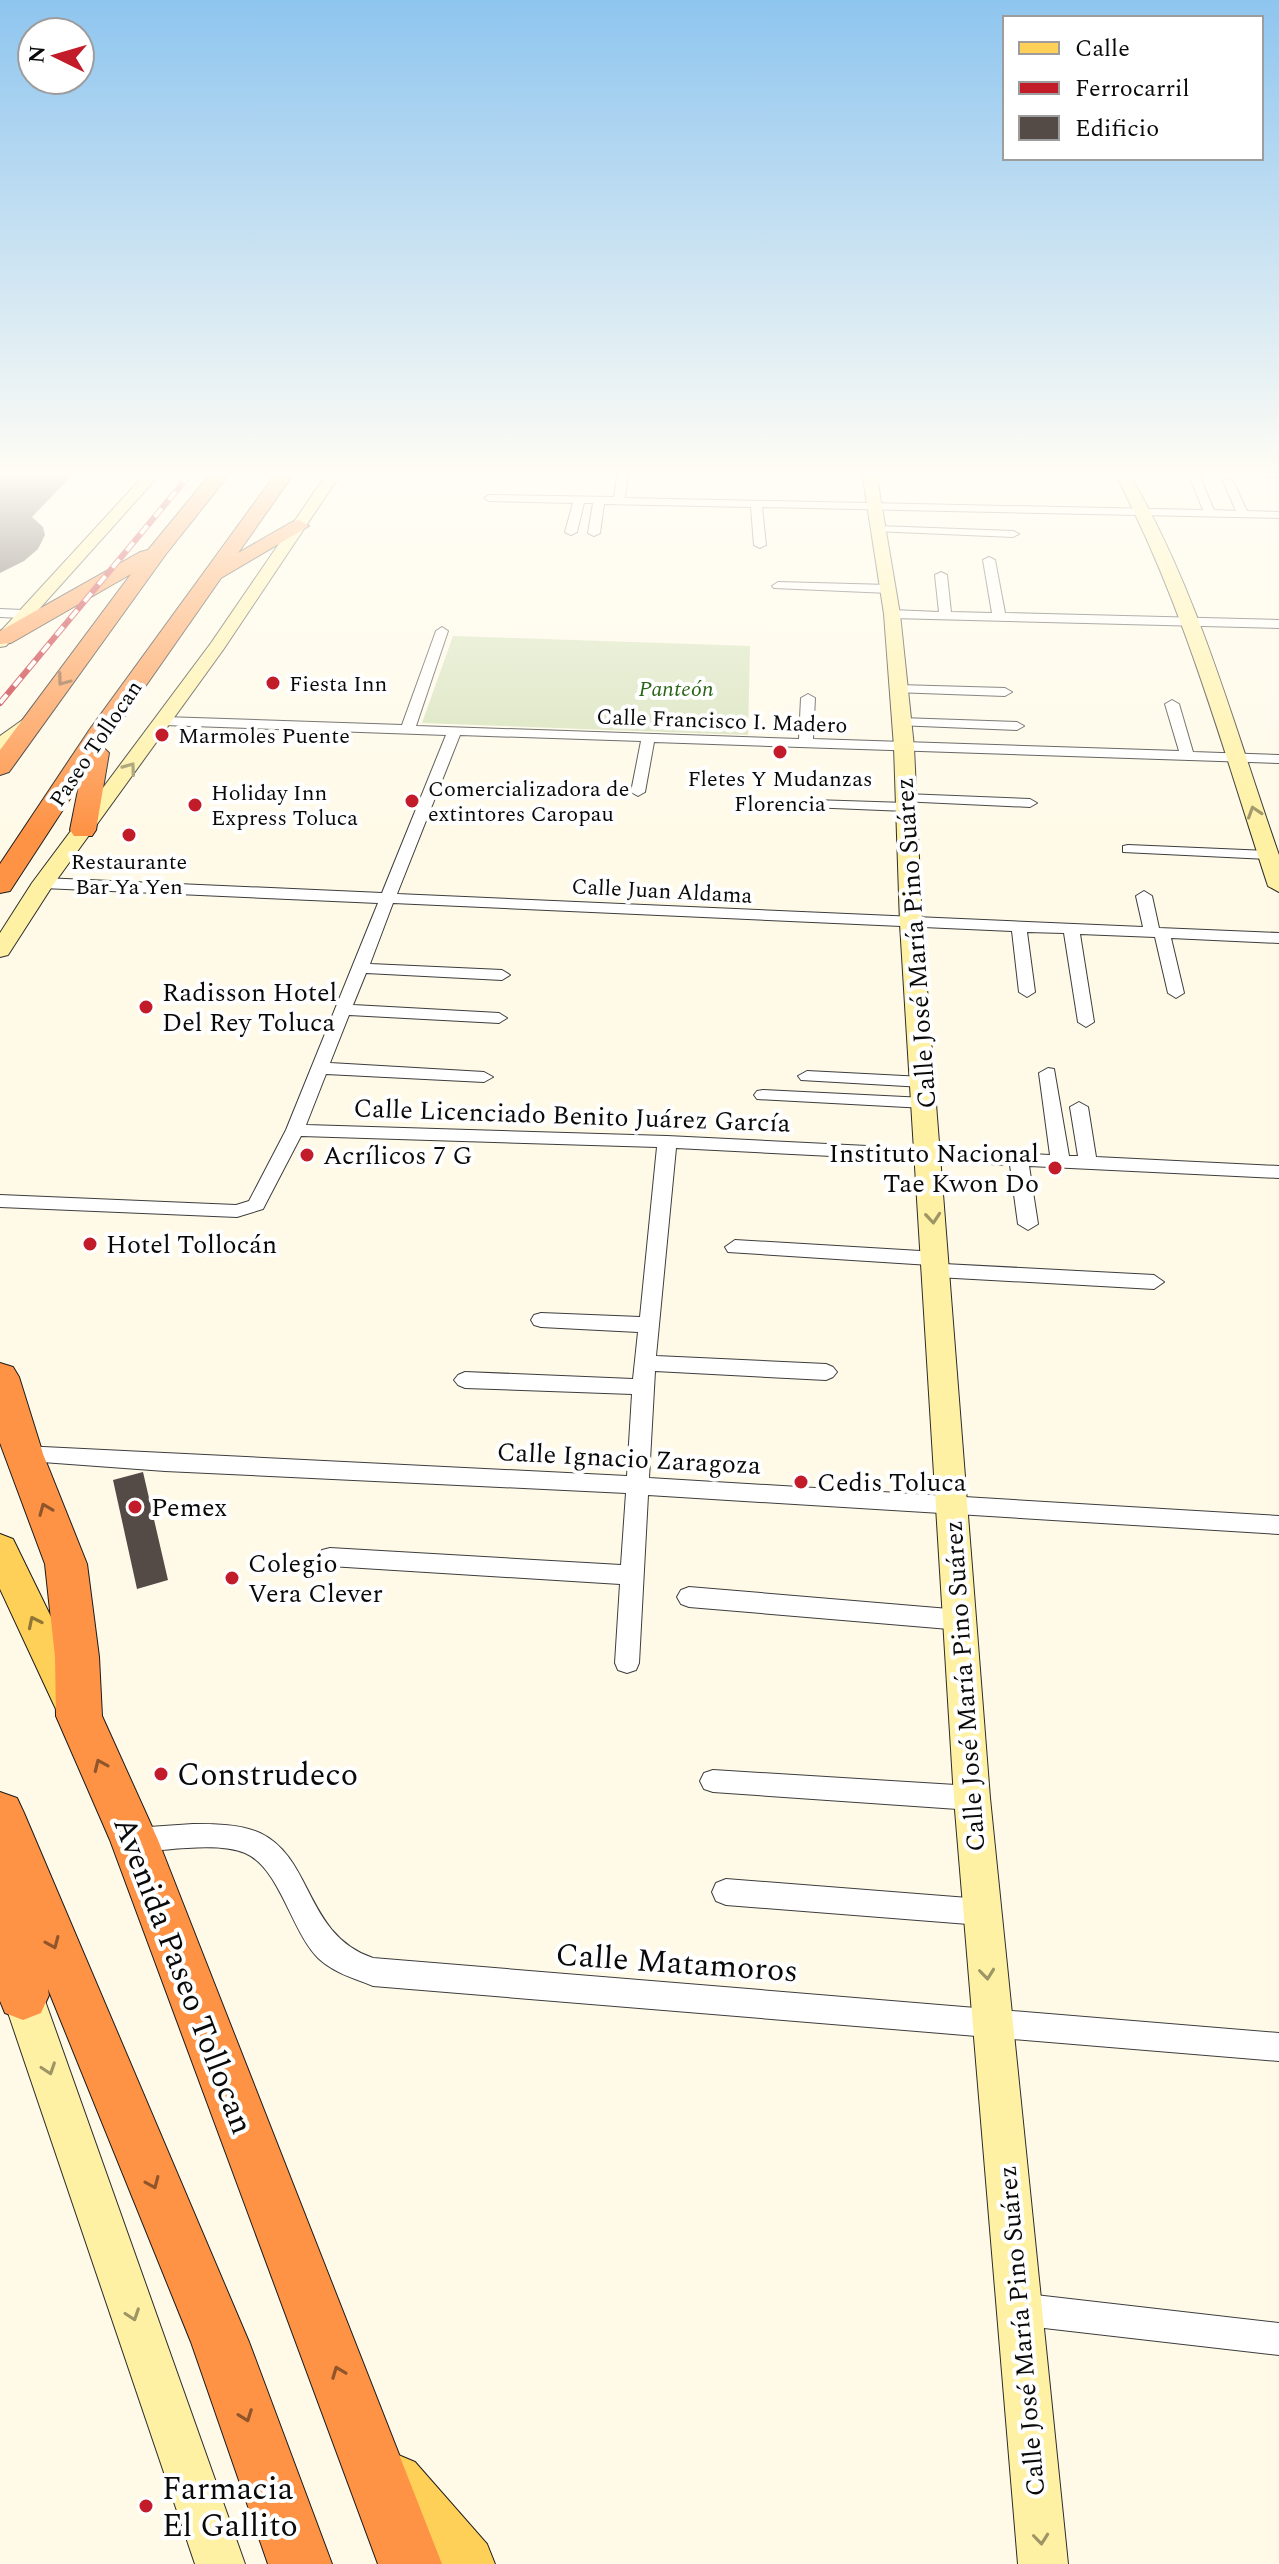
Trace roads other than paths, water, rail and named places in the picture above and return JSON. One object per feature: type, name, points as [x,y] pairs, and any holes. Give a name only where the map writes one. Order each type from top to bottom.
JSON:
[{"type":"highway","points":[[9,628],[79,592]]},
{"type":"highway","points":[[0,767],[128,592]]},
{"type":"highway","name":"Paseo Tollocan","points":[[9,866],[202,592]]},
{"type":"highway","points":[[83,830],[99,734]]},
{"type":"highway","points":[[0,885],[9,866]]},
{"type":"highway","name":"Avenida Paseo Tollocan","points":[[0,1377],[23,1454],[66,1564],[77,1657],[79,1716],[134,1840],[410,2564]]},
{"type":"highway","points":[[1,1816],[4,1876],[23,1995]]},
{"type":"highway","points":[[1,1816],[220,2342],[300,2564]]},
{"type":"main road","points":[[9,628],[43,592]]},
{"type":"main road","points":[[0,950],[43,883],[164,721],[254,592]]},
{"type":"main road","name":"Calle José María Pino Suárez","points":[[889,592],[904,747],[911,924],[972,1798],[1043,2564]]},
{"type":"main road","points":[[1177,592],[1279,886]]},
{"type":"main road","points":[[0,745],[35,717]]},
{"type":"main road","points":[[0,1549],[79,1716]]},
{"type":"main road","points":[[0,1945],[23,1995],[220,2564]]},
{"type":"main road","points":[[366,2445],[467,2564]]},
{"type":"street","points":[[943,592],[945,615]]},
{"type":"street","points":[[995,592],[999,616]]},
{"type":"street","points":[[0,613],[9,628]]},
{"type":"street","points":[[892,614],[1279,624]]},
{"type":"street","points":[[407,731],[442,631]]},
{"type":"street","points":[[898,689],[1005,692]]},
{"type":"street","points":[[806,745],[808,698]]},
{"type":"street","points":[[1172,704],[1188,757]]},
{"type":"street","name":"Calle Francisco I. Madero","points":[[164,721],[1279,759]]},
{"type":"street","points":[[901,722],[1017,726]]},
{"type":"street","points":[[0,1201],[246,1210],[259,1201],[295,1130],[321,1068],[454,732]]},
{"type":"street","points":[[638,792],[648,739]]},
{"type":"street","points":[[813,804],[1030,803]]},
{"type":"street","points":[[1128,849],[1268,855]]},
{"type":"street","name":"Calle Juan Aldama","points":[[43,883],[1279,938]]},
{"type":"street","points":[[1144,896],[1176,993]]},
{"type":"street","points":[[1019,927],[1027,992]]},
{"type":"street","points":[[1071,929],[1086,1022]]},
{"type":"street","points":[[360,968],[502,975]]},
{"type":"street","points":[[343,1010],[499,1018]]},
{"type":"street","points":[[321,1068],[484,1077]]},
{"type":"street","points":[[1048,1073],[1060,1161]]},
{"type":"street","points":[[807,1076],[924,1092]]},
{"type":"street","points":[[763,1095],[924,1092]]},
{"type":"street","points":[[1079,1107],[1088,1163]]},
{"type":"street","name":"Calle Licenciado Benito Juárez García","points":[[295,1130],[667,1142],[1279,1172]]},
{"type":"street","points":[[627,1663],[643,1387],[667,1142]]},
{"type":"street","points":[[1019,1159],[1028,1224]]},
{"type":"street","points":[[735,1247],[1154,1282]]},
{"type":"street","points":[[541,1320],[648,1325]]},
{"type":"street","points":[[645,1363],[826,1372]]},
{"type":"street","points":[[465,1380],[643,1387]]},
{"type":"street","name":"Calle Ignacio Zaragoza","points":[[23,1454],[195,1466],[289,1467],[636,1485],[1279,1525]]},
{"type":"street","points":[[330,1557],[632,1575]]},
{"type":"street","points":[[689,1597],[961,1620]]},
{"type":"street","points":[[713,1781],[972,1798]]},
{"type":"street","name":"Calle Matamoros","points":[[134,1840],[250,1841],[270,1852],[311,1928],[338,1958],[373,1972],[992,2020],[1279,2047]]},
{"type":"street","points":[[726,1892],[981,1912]]},
{"type":"street","points":[[1018,2309],[1279,2339]]},
{"type":"railway","points":[[0,703],[93,592]]},
{"type":"place","name":"Fiesta Inn","points":[[273,683]]},
{"type":"place","name":"Marmoles Puente","points":[[162,735]]},
{"type":"place","name":"Fletes Y Mudanzas Florencia","points":[[780,752]]},
{"type":"place","name":"Comercializadora de extintores Caropau","points":[[412,801]]},
{"type":"place","name":"Holiday Inn Express Toluca","points":[[195,805]]},
{"type":"place","name":"Restaurante Bar Ya Yen","points":[[129,835]]},
{"type":"place","name":"Radisson Hotel Del Rey Toluca","points":[[146,1007]]},
{"type":"place","name":"Acrílicos 7 G","points":[[307,1155]]},
{"type":"place","name":"Instituto Nacional Tae Kwon Do","points":[[1055,1168]]},
{"type":"place","name":"Hotel Tollocán","points":[[90,1244]]},
{"type":"place","name":"Cedis Toluca","points":[[801,1482]]},
{"type":"place","name":"Pemex","points":[[135,1507]]},
{"type":"place","name":"Colegio Vera Clever","points":[[232,1578]]},
{"type":"place","name":"Construdeco","points":[[161,1774]]},
{"type":"place","name":"Farmacia El Gallito","points":[[146,2506]]},
{"type":"park label","name":"Panteón","points":[[676,688]]}]
